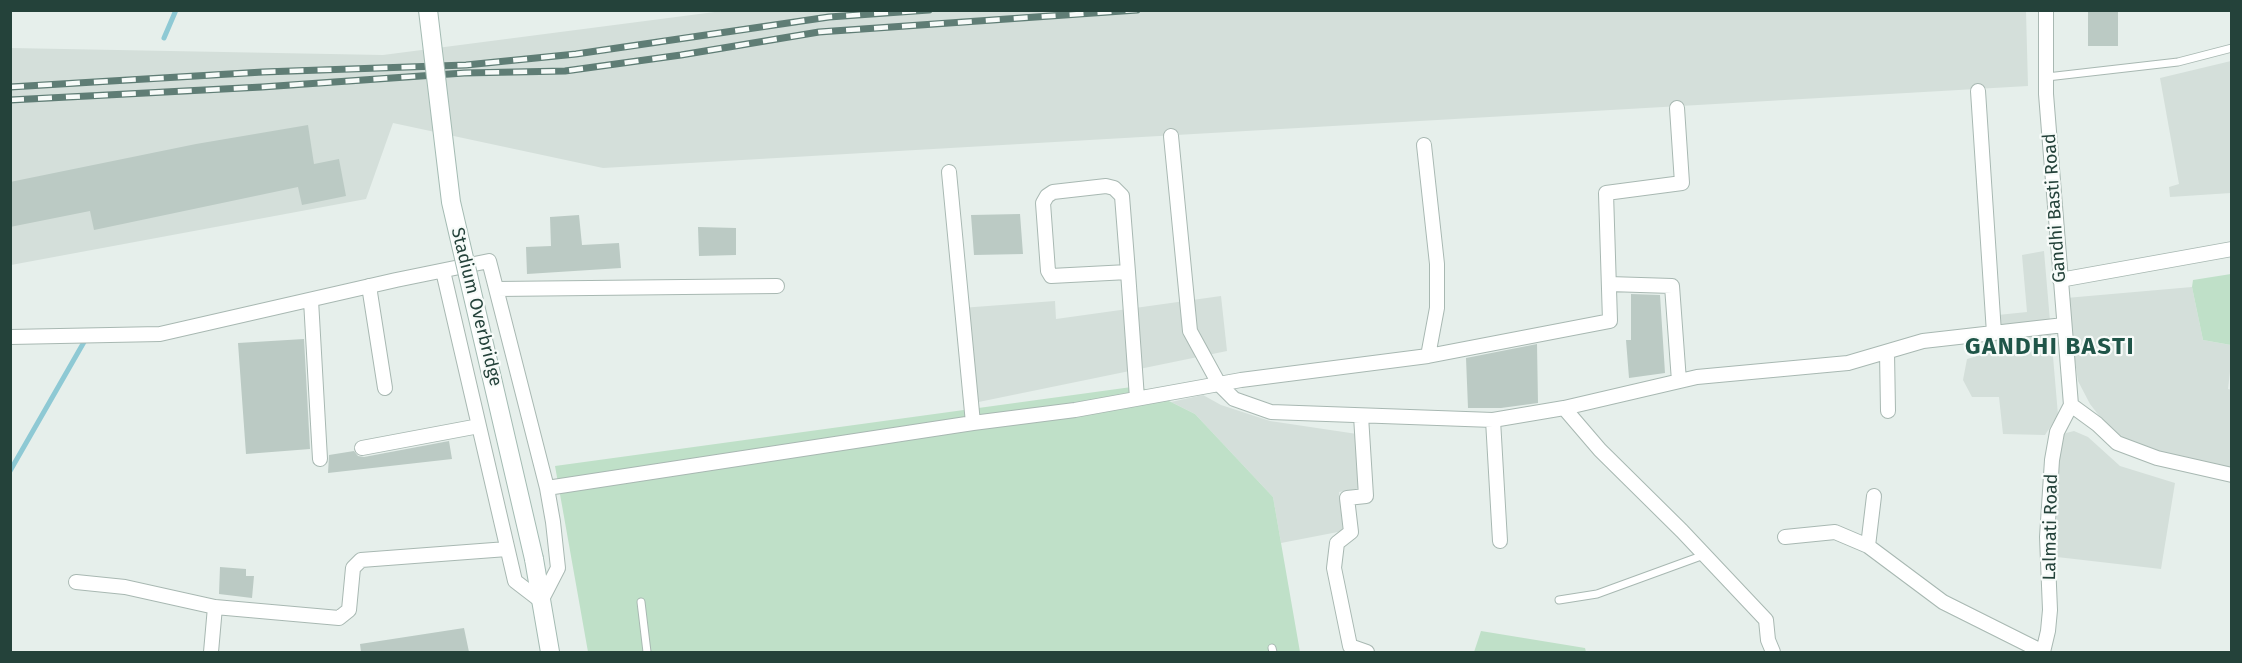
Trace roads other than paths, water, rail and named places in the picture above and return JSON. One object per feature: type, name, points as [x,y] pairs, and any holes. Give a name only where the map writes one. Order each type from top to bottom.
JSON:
[{"type":"main road","name":"Stadium Overbridge","points":[[428,10],[451,202],[534,559],[550,652]]},
{"type":"street","name":"Gandhi Basti Road","points":[[2046,10],[2046,94],[2071,405]]},
{"type":"street","points":[[1978,91],[1994,333]]},
{"type":"street","points":[[547,488],[973,423],[1075,410],[1219,384],[1428,356],[1610,321],[1605,193],[1682,183],[1677,108]]},
{"type":"street","points":[[1171,136],[1190,331],[1219,384],[1234,399],[1271,412],[1493,420],[1564,408],[1697,377],[1848,363],[1923,341],[2064,325]]},
{"type":"street","points":[[1424,145],[1437,264],[1437,308],[1428,356]]},
{"type":"street","points":[[949,172],[973,423]]},
{"type":"street","points":[[1128,272],[1051,276],[1048,271],[1043,202],[1047,196],[1053,192],[1106,186],[1114,188],[1122,196],[1128,272],[1137,398]]},
{"type":"street","points":[[2060,280],[2232,249]]},
{"type":"street","points":[[10,337],[160,334],[369,286],[489,261],[547,488],[553,522],[558,568],[541,601],[515,581],[443,271]]},
{"type":"street","points":[[1609,284],[1672,286],[1679,381]]},
{"type":"street","points":[[369,286],[385,388]]},
{"type":"street","points":[[497,289],[777,286]]},
{"type":"street","points":[[311,300],[320,459]]},
{"type":"street","points":[[1887,352],[1888,411]]},
{"type":"street","points":[[2071,405],[2097,424],[2117,443],[2157,458],[2232,475]]},
{"type":"street","name":"Lalmati Road","points":[[2043,652],[2050,610],[2047,537],[2052,460],[2057,432],[2071,405]]},
{"type":"street","points":[[1564,408],[1600,450],[1766,620],[1768,640],[1773,652]]},
{"type":"street","points":[[1361,416],[1366,496],[1347,498],[1351,532],[1337,543],[1334,568],[1350,646],[1366,652]]},
{"type":"street","points":[[1493,420],[1500,541]]},
{"type":"street","points":[[362,448],[479,426]]},
{"type":"street","points":[[1868,546],[1874,496]]},
{"type":"street","points":[[1785,537],[1835,532],[1868,546],[1943,602],[2043,652]]},
{"type":"street","points":[[76,582],[125,586],[215,607],[339,618],[349,610],[353,568],[361,560],[507,549]]},
{"type":"street","points":[[211,652],[215,607]]},
{"type":"lane","points":[[2047,77],[2178,62],[2232,48]]},
{"type":"lane","points":[[1559,600],[1597,594],[1704,555]]},
{"type":"lane","points":[[641,602],[647,652]]},
{"type":"waterway","points":[[164,38],[176,10]]},
{"type":"waterway","points":[[10,471],[84,342]]},
{"type":"railway","points":[[10,87],[263,72],[466,65],[576,54],[829,17],[929,10]]},
{"type":"railway","points":[[10,100],[262,87],[464,73],[565,71],[819,32],[1137,10]]},
{"type":"district","name":"GANDHI BASTI","points":[[2050,347]]}]
